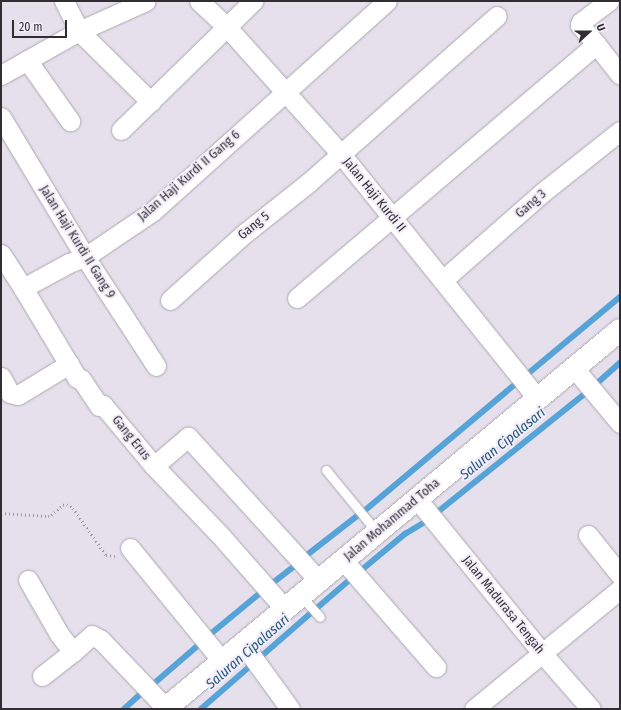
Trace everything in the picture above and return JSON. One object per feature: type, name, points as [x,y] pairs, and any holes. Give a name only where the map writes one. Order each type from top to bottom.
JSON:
[{"type":"main road","name":"Jalan Mohammad Toha","points":[[165,708],[222,661],[252,657],[293,602],[620,330]]},
{"type":"street","points":[[64,1],[79,31],[151,102]]},
{"type":"street","points":[[1,75],[79,31],[146,1]]},
{"type":"street","name":"Jalan Haji Kurdi II","points":[[199,1],[226,26],[341,154],[444,279],[538,398]]},
{"type":"street","points":[[121,130],[253,1]]},
{"type":"street","name":"Jalan Haji Kurdi II Gang 6","points":[[24,288],[69,263],[85,257],[152,212],[387,1]]},
{"type":"street","points":[[609,1],[581,22],[580,25],[620,75]]},
{"type":"street","name":"Gang 5","points":[[170,300],[245,233],[341,154],[497,16]]},
{"type":"street","points":[[297,298],[391,216],[596,44]]},
{"type":"street","points":[[27,60],[70,121]]},
{"type":"street","name":"Jalan Haji Kurdi II Gang 9","points":[[1,117],[85,257],[156,366]]},
{"type":"street","name":"Gang 3","points":[[444,279],[543,192],[620,131]]},
{"type":"street","name":"Gang Erus","points":[[1,254],[24,288],[77,378],[81,379],[99,406],[103,405],[154,466],[220,535],[293,602]]},
{"type":"street","points":[[1,377],[10,393],[18,395],[69,364]]},
{"type":"street","points":[[574,368],[620,423]]},
{"type":"street","points":[[154,466],[188,437],[319,581]]},
{"type":"street","name":"Jalan Madurasa Tengah","points":[[417,499],[542,652],[591,709]]},
{"type":"street","points":[[588,535],[620,574]]},
{"type":"street","points":[[130,548],[222,661]]},
{"type":"street","points":[[343,560],[436,667]]},
{"type":"street","points":[[28,580],[59,634],[73,652]]},
{"type":"street","points":[[474,709],[620,589]]},
{"type":"street","points":[[42,676],[92,635],[101,640],[165,708]]},
{"type":"street","points":[[252,657],[290,709]]},
{"type":"lane","points":[[326,470],[376,532]]},
{"type":"lane","points":[[293,602],[320,617]]},
{"type":"path","points":[[1,513],[48,516],[63,505],[67,504],[73,508],[106,555],[113,557],[124,548],[130,548]]},
{"type":"waterway","points":[[524,377],[620,297]]},
{"type":"waterway","name":"Saluran Cipalasari","points":[[593,387],[620,363]]},
{"type":"waterway","points":[[363,512],[519,381]]},
{"type":"waterway","name":"Saluran Cipalasari","points":[[434,515],[588,391]]},
{"type":"waterway","points":[[302,559],[357,516]]},
{"type":"waterway","name":"Saluran Cipalasari","points":[[358,573],[405,534],[428,520]]},
{"type":"waterway","points":[[269,586],[298,563]]},
{"type":"waterway","name":"Saluran Cipalasari","points":[[317,608],[353,577]]},
{"type":"waterway","points":[[207,637],[264,590]]},
{"type":"waterway","name":"Saluran Cipalasari","points":[[201,709],[310,614]]},
{"type":"waterway","points":[[150,687],[202,642]]},
{"type":"waterway","points":[[124,709],[144,691]]}]
